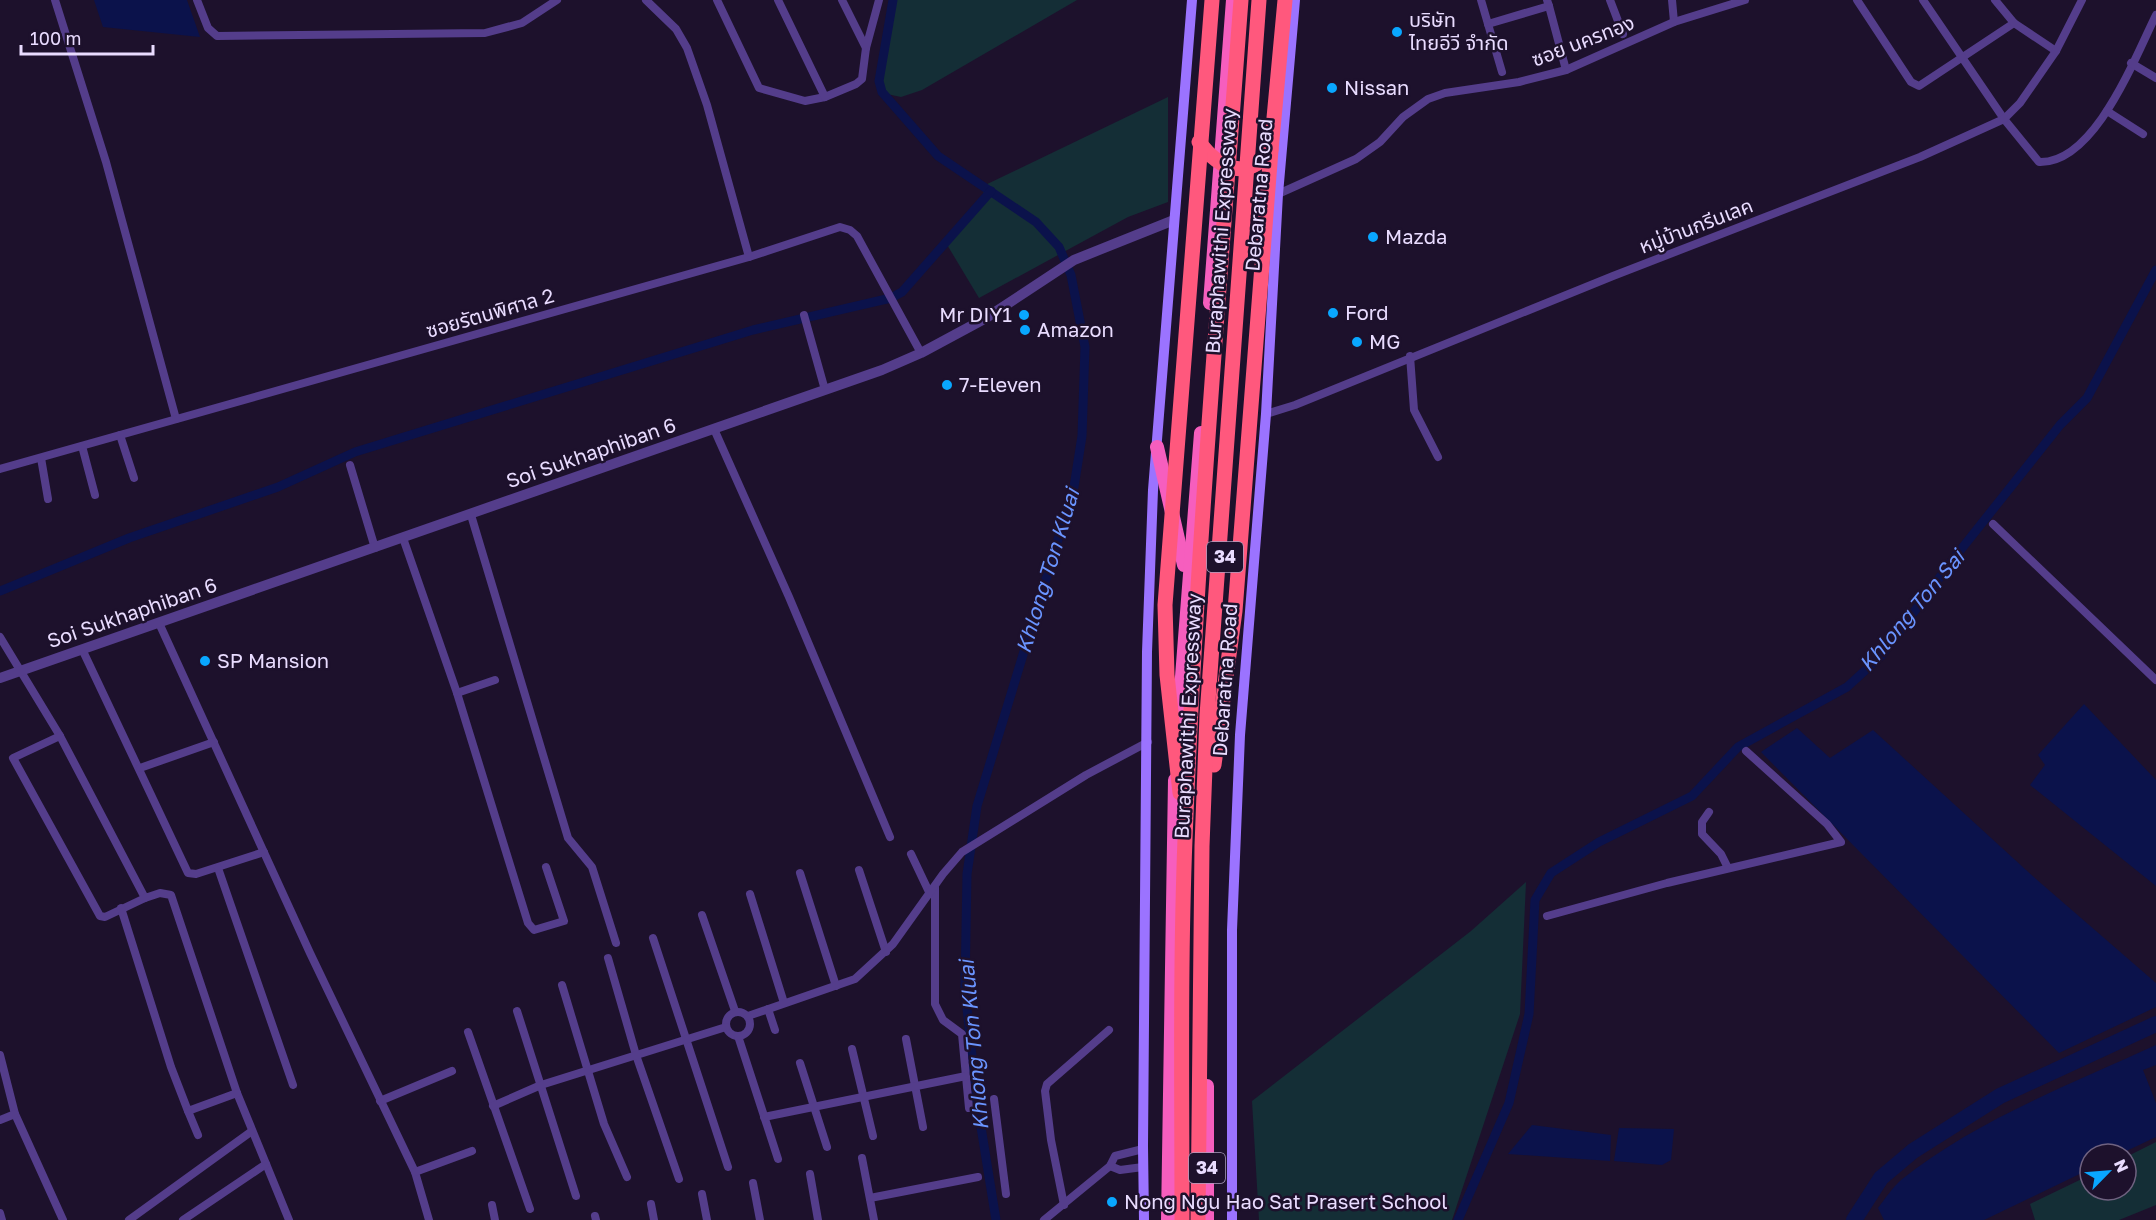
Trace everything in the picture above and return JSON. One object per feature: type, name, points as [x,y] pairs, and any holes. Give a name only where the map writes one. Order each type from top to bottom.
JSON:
[{"type":"highway","points":[[1185,844],[1167,675],[1165,605],[1199,142],[1212,0]]},
{"type":"highway","name":"Debaratna Road","points":[[1168,1220],[1172,874],[1187,579],[1200,448],[1233,0]]},
{"type":"highway","name":"Buraphawithi Expressway","points":[[1182,1220],[1185,844],[1202,525],[1241,0]]},
{"type":"highway","name":"Buraphawithi Expressway","points":[[1198,1220],[1202,846],[1222,483],[1259,0]]},
{"type":"highway","name":"Debaratna Road","points":[[1207,1220],[1208,847],[1214,692],[1265,0]]},
{"type":"highway","points":[[1202,846],[1235,611],[1285,0]]},
{"type":"highway","points":[[1199,142],[1217,161],[1231,168],[1257,164],[1271,150]]},
{"type":"highway","points":[[1157,447],[1187,579]]},
{"type":"main road","points":[[1144,1220],[1147,652],[1153,490],[1192,0]]},
{"type":"main road","name":"Debaratna Road","points":[[1232,1220],[1232,1006],[1236,828],[1246,651],[1266,414],[1278,194],[1295,0]]},
{"type":"street","points":[[55,0],[109,172],[176,419]]},
{"type":"street","points":[[197,0],[208,28],[217,36],[460,35],[506,29],[538,15],[557,0]]},
{"type":"street","points":[[646,0],[676,29],[687,48],[708,105],[749,257]]},
{"type":"street","points":[[717,0],[759,88],[801,101],[825,97],[860,81],[864,74],[866,48],[879,0]]},
{"type":"street","points":[[778,0],[825,97]]},
{"type":"street","points":[[842,0],[866,48]]},
{"type":"street","points":[[1481,0],[1502,72]]},
{"type":"street","points":[[1610,0],[1623,34]]},
{"type":"street","points":[[1672,0],[1674,22]]},
{"type":"street","name":"ซอย นครทอง","points":[[1278,194],[1356,159],[1380,142],[1403,117],[1428,99],[1444,93],[1519,82],[1566,70],[1674,22],[1746,0]]},
{"type":"street","points":[[1857,0],[1861,10],[1916,86],[2014,23]]},
{"type":"street","points":[[1923,0],[1964,57],[2004,119],[2038,162],[2068,153],[2081,144],[2107,111],[2156,15]]},
{"type":"street","points":[[1995,0],[2014,23],[2056,51]]},
{"type":"street","name":"หมู่บ้านกรีนเลค","points":[[1266,414],[1295,405],[1410,356],[1920,157],[2004,119],[2020,103],[2056,51],[2082,0]]},
{"type":"street","points":[[1488,24],[1548,3],[1566,70]]},
{"type":"street","points":[[2131,63],[2156,78]]},
{"type":"street","points":[[2107,111],[2143,134]]},
{"type":"street","name":"Soi Sukhaphiban 6","points":[[0,678],[471,515],[825,390],[921,353],[986,318],[1074,260],[1174,220]]},
{"type":"street","name":"ซอยรัตนพิศาล 2","points":[[0,469],[749,257],[840,227],[850,230],[857,236],[921,353]]},
{"type":"street","points":[[804,315],[825,390]]},
{"type":"street","points":[[1410,356],[1414,411],[1438,457]]},
{"type":"street","points":[[714,429],[789,597],[890,837]]},
{"type":"street","points":[[120,435],[134,478]]},
{"type":"street","points":[[82,446],[95,495]]},
{"type":"street","points":[[42,458],[48,499]]},
{"type":"street","points":[[350,465],[375,548]]},
{"type":"street","points":[[471,515],[568,838],[592,867],[616,943]]},
{"type":"street","points":[[1993,524],[2156,680]]},
{"type":"street","points":[[403,538],[457,693],[528,923],[534,930],[564,921],[546,867]]},
{"type":"street","points":[[159,623],[415,1172],[429,1220]]},
{"type":"street","points":[[0,637],[60,736],[145,898]]},
{"type":"street","points":[[82,649],[141,768],[188,873],[194,875],[264,852]]},
{"type":"street","points":[[457,693],[495,680]]},
{"type":"street","points":[[60,736],[13,758],[98,914],[105,917],[160,892],[171,895],[237,1093],[289,1220]]},
{"type":"street","points":[[141,768],[214,742]]},
{"type":"street","points":[[702,915],[735,1011],[748,1016],[855,979],[886,952],[963,852],[1086,775],[1148,742]]},
{"type":"street","points":[[1547,916],[1728,868],[1841,842],[1827,824],[1746,751]]},
{"type":"street","points":[[1709,813],[1702,822],[1702,834],[1721,854],[1728,868]]},
{"type":"street","points":[[911,854],[932,891],[935,1004],[943,1020],[962,1034],[969,1108]]},
{"type":"street","points":[[218,868],[293,1085]]},
{"type":"street","points":[[859,870],[886,952]]},
{"type":"street","points":[[800,873],[836,986]]},
{"type":"street","points":[[750,894],[784,1003]]},
{"type":"street","points":[[121,908],[171,1067],[198,1135]]},
{"type":"street","points":[[654,938],[728,1167]]},
{"type":"street","points":[[608,958],[636,1055],[679,1179]]},
{"type":"street","points":[[562,985],[604,1124],[627,1177]]},
{"type":"street","points":[[768,1009],[775,1030]]},
{"type":"street","points":[[517,1011],[576,1196]]},
{"type":"street","points":[[735,1011],[727,1017],[726,1027],[732,1035],[738,1036],[749,1029],[748,1016]]},
{"type":"street","points":[[493,1106],[541,1085],[726,1027]]},
{"type":"street","points":[[1065,1204],[1051,1140],[1045,1091],[1047,1084],[1109,1030]]},
{"type":"street","points":[[468,1032],[530,1209]]},
{"type":"street","points":[[738,1036],[778,1159]]},
{"type":"street","points":[[906,1040],[923,1127]]},
{"type":"street","points":[[852,1049],[873,1136]]},
{"type":"street","points":[[0,1055],[15,1114],[63,1220]]},
{"type":"street","points":[[800,1062],[816,1106],[826,1147]]},
{"type":"street","points":[[380,1101],[452,1071]]},
{"type":"street","points":[[764,1117],[966,1076]]},
{"type":"street","points":[[188,1111],[237,1093]]},
{"type":"street","points":[[994,1099],[1006,1194]]},
{"type":"street","points":[[0,1120],[15,1114]]},
{"type":"street","points":[[129,1220],[252,1131]]},
{"type":"street","points":[[1044,1220],[1110,1166],[1115,1156],[1143,1149]]},
{"type":"street","points":[[415,1172],[472,1151]]},
{"type":"street","points":[[862,1158],[874,1220]]},
{"type":"street","points":[[183,1220],[266,1164]]},
{"type":"street","points":[[1110,1166],[1120,1170],[1143,1167]]},
{"type":"street","points":[[810,1174],[819,1220]]},
{"type":"street","points":[[870,1198],[978,1177]]},
{"type":"street","points":[[753,1183],[760,1220]]},
{"type":"street","points":[[702,1194],[707,1220]]},
{"type":"street","points":[[651,1204],[654,1220]]},
{"type":"street","points":[[492,1205],[495,1220]]},
{"type":"street","points":[[0,1214],[2,1220]]},
{"type":"shaded area","points":[[94,0],[187,0],[200,37],[103,27]]},
{"type":"shaded area","points":[[894,0],[1077,0],[922,90],[901,97],[887,94],[879,77]]},
{"type":"shaded area","points":[[1168,97],[1168,202],[1128,217],[979,298],[946,243],[985,196],[981,187]]},
{"type":"shaded area","points":[[2084,704],[2156,780],[2156,886],[2030,785],[2045,765],[2038,755]]},
{"type":"shaded area","points":[[1797,728],[1830,758],[1873,730],[2036,879],[2156,983],[2156,1007],[2059,1053],[1761,752]]},
{"type":"shaded area","points":[[1526,882],[1520,1014],[1452,1220],[1259,1220],[1252,1101],[1471,931]]},
{"type":"shaded area","points":[[2156,1045],[2156,1065],[2143,1070],[2156,1103],[2156,1137],[2138,1146],[2138,1142],[2078,1142],[2078,1175],[1984,1220],[1884,1220],[1878,1208],[1901,1180],[1960,1140],[2057,1089]]},
{"type":"shaded area","points":[[1532,1125],[1611,1135],[1610,1161],[1508,1154]]},
{"type":"shaded area","points":[[1619,1128],[1674,1129],[1671,1160],[1662,1165],[1614,1161]]},
{"type":"shaded area","points":[[2156,1142],[2156,1205],[2119,1220],[2035,1220],[2030,1204],[2078,1181],[2078,1202],[2138,1202],[2138,1151]]},
{"type":"waterway","name":"Khlong Ton Kluai","points":[[893,0],[879,81],[882,92],[938,156],[1036,222],[1059,247],[1071,275],[1085,347],[1082,436],[1074,487],[977,806],[967,874],[965,988],[976,1096],[996,1220]]},
{"type":"waterway","points":[[0,591],[129,538],[278,487],[355,452],[753,330],[891,298],[902,292],[991,191]]},
{"type":"waterway","name":"Khlong Ton Sai","points":[[1458,1220],[1509,1103],[1529,1014],[1535,900],[1551,873],[1599,842],[1692,796],[1738,747],[1847,687],[1881,656],[1955,557],[2060,425],[2087,398],[2156,270]]},
{"type":"waterway","points":[[1854,1220],[1881,1178],[1913,1151],[2000,1096],[2156,1024]]},
{"type":"place","name":"บริษัท ไทยอีวี จำกัด","points":[[1397,32]]},
{"type":"place","name":"Nissan","points":[[1332,88]]},
{"type":"place","name":"Mazda","points":[[1373,237]]},
{"type":"place","name":"Ford","points":[[1333,313]]},
{"type":"place","name":"Mr DIY1","points":[[1024,315]]},
{"type":"place","name":"Amazon","points":[[1025,330]]},
{"type":"place","name":"MG","points":[[1357,342]]},
{"type":"place","name":"7-Eleven","points":[[947,385]]},
{"type":"place","name":"SP Mansion","points":[[205,661]]},
{"type":"place","name":"Nong Ngu Hao Sat Prasert School","points":[[1112,1202]]}]
